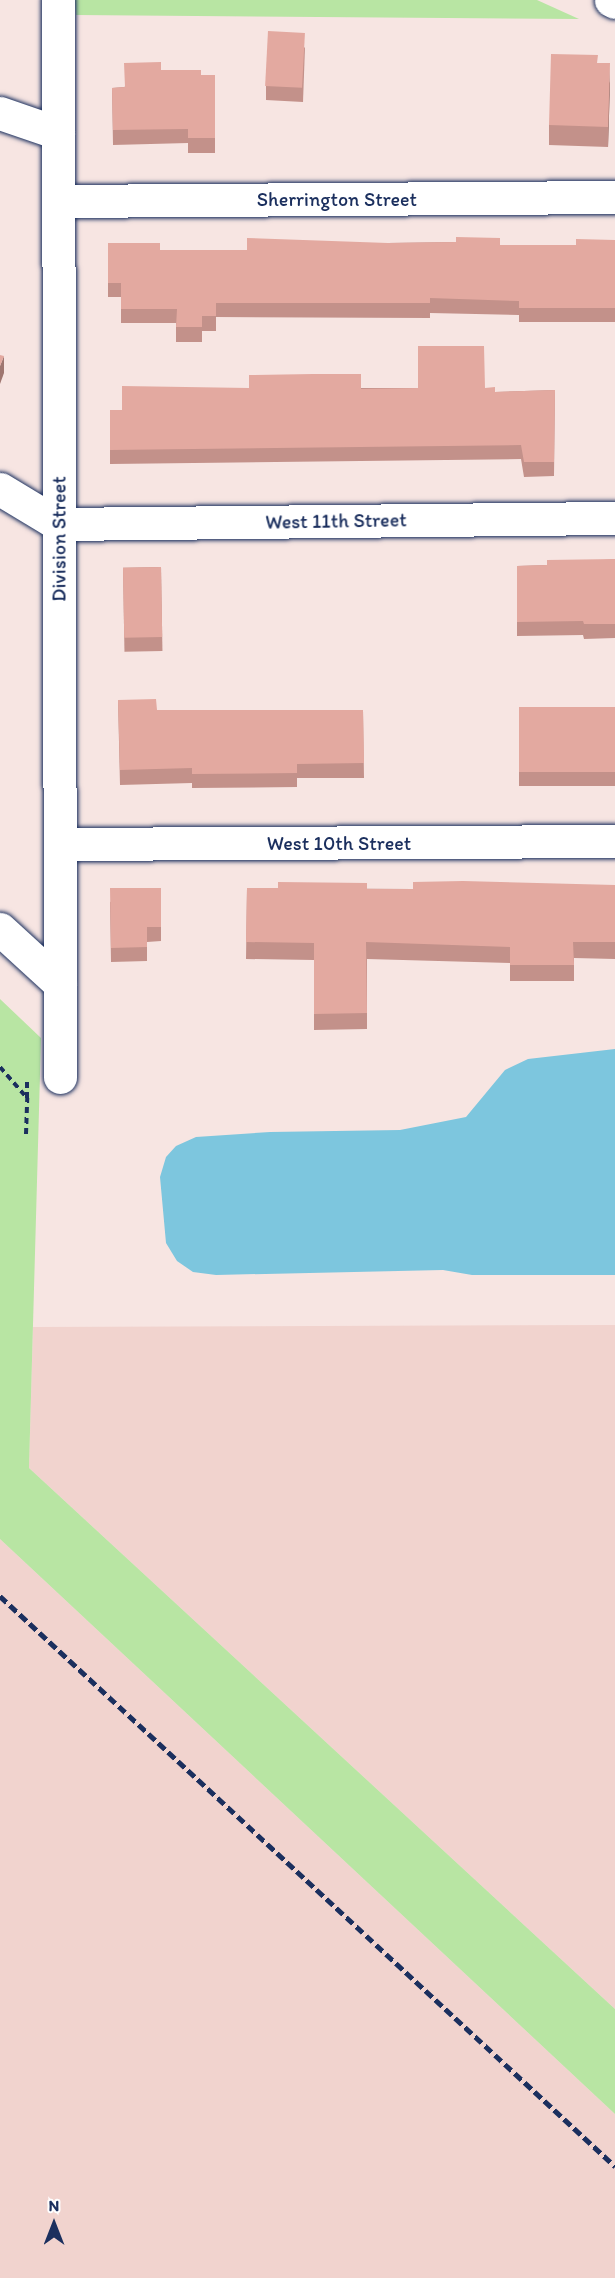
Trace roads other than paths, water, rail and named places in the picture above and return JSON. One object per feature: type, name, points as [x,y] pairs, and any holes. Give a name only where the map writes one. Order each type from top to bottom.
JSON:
[{"type":"street","name":"Division Street","points":[[58,0],[58,524],[62,844],[60,1077]]},
{"type":"street","points":[[0,113],[58,133]]},
{"type":"street","name":"Sherrington Street","points":[[59,201],[615,197]]},
{"type":"street","points":[[0,489],[58,524]]},
{"type":"street","name":"West 11th Street","points":[[58,524],[615,518]]},
{"type":"street","name":"West 10th Street","points":[[62,844],[615,841]]},
{"type":"street","points":[[0,929],[60,984]]},
{"type":"water","points":[[615,1049],[615,1275],[472,1275],[443,1270],[216,1275],[193,1272],[177,1261],[166,1243],[160,1177],[166,1157],[176,1146],[196,1137],[270,1132],[400,1130],[466,1117],[505,1070],[528,1059]]},
{"type":"railway","points":[[0,1596],[615,2166]]}]
